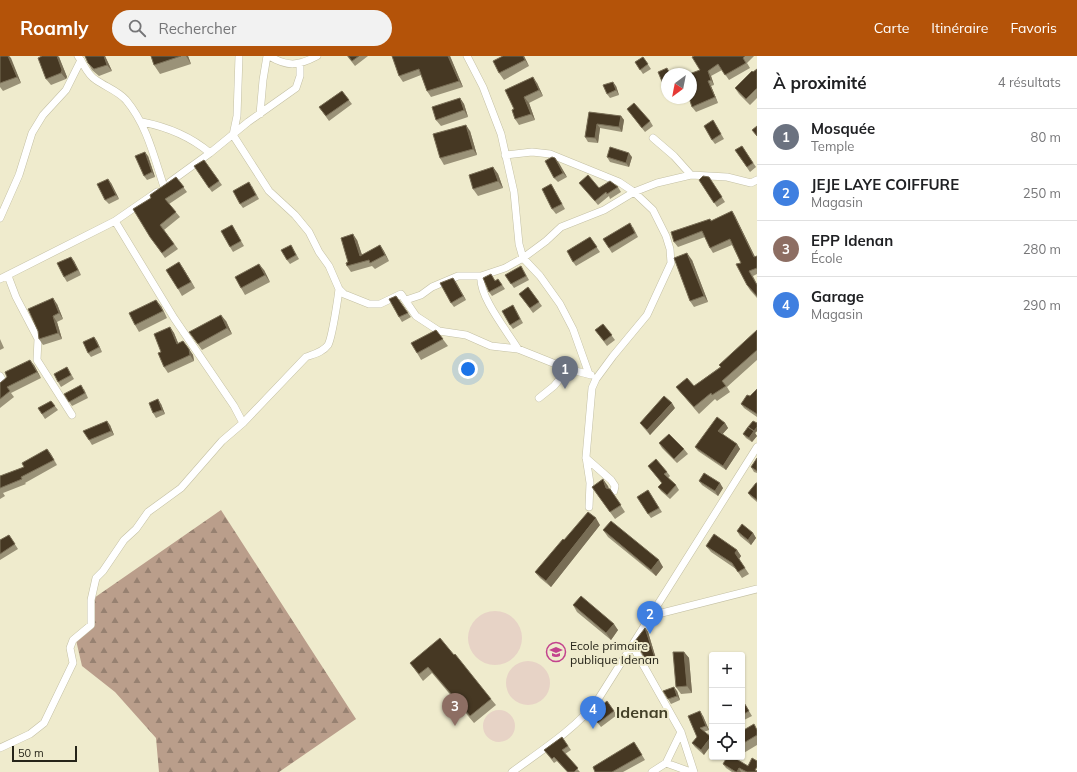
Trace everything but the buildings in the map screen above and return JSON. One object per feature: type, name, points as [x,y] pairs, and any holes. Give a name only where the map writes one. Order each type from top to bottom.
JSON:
[{"type":"street","points":[[239,56],[237,116],[233,135],[269,190],[295,215],[309,232],[319,252],[329,266],[339,289],[344,294],[369,304],[380,304],[401,294],[416,316],[439,331],[466,335],[491,346],[518,349],[568,369],[589,374],[596,379]]},
{"type":"street","points":[[260,114],[263,80],[268,56],[278,61],[290,64],[300,64],[317,56]]},
{"type":"street","points":[[467,56],[492,108],[514,192],[519,244],[523,258],[540,276],[560,304],[573,329],[589,374]]},
{"type":"street","points":[[79,58],[95,80],[112,89],[126,99],[142,122],[164,187]]},
{"type":"street","points":[[0,218],[17,180],[32,133],[43,115],[66,90],[79,58]]},
{"type":"street","points":[[0,279],[115,221],[164,187],[296,88],[300,76],[300,64]]},
{"type":"street","points":[[142,122],[177,131],[202,146],[210,154]]},
{"type":"street","points":[[653,138],[674,156],[691,175]]},
{"type":"street","points":[[505,155],[532,152],[550,154],[619,182],[634,192],[653,210],[666,236],[670,249],[670,263],[647,315],[613,356],[596,379],[592,388],[589,404],[586,458],[590,483],[589,506]]},
{"type":"street","points":[[406,300],[421,295],[432,287],[458,276],[481,276],[505,268],[523,258],[546,241],[561,226],[604,210],[634,192],[657,183],[691,175],[727,177],[751,183],[757,180]]},
{"type":"street","points":[[115,221],[174,318],[234,406],[243,423]]},
{"type":"street","points":[[8,276],[16,297],[38,339],[37,360],[72,415]]},
{"type":"street","points":[[481,276],[480,282],[485,297],[518,349]]},
{"type":"street","points":[[0,748],[30,734],[44,723],[73,663],[70,648],[73,640],[91,625],[91,600],[96,578],[103,572],[120,545],[148,512],[181,488],[222,441],[243,423],[306,357],[319,352],[327,345],[332,334],[332,326],[339,289]]},
{"type":"street","points":[[539,398],[554,386],[568,369]]},
{"type":"street","points":[[512,772],[520,770],[583,718],[597,700],[757,448]]},
{"type":"street","points":[[586,458],[612,480],[615,486],[614,491]]},
{"type":"street","points":[[650,616],[757,589]]},
{"type":"street","points":[[632,645],[681,732],[694,772]]},
{"type":"street","points":[[652,772],[666,763],[681,732]]},
{"type":"street","points":[[666,763],[691,772]]},
{"type":"green space","points":[[221,510],[356,719],[279,772],[159,772],[156,738],[115,692],[82,666],[76,640],[93,627],[94,598]]},
{"type":"shaded area","points":[[495,611],[505,613],[514,619],[520,628],[522,638],[520,648],[514,657],[505,663],[495,665],[485,663],[476,657],[470,648],[468,638],[470,628],[476,619],[485,613]]},
{"type":"shaded area","points":[[524,661],[532,661],[537,662],[544,667],[549,674],[549,692],[544,699],[537,704],[524,705],[516,702],[509,695],[506,687],[506,679],[509,671],[516,664]]},
{"type":"shaded area","points":[[496,710],[502,710],[512,717],[515,726],[514,732],[508,739],[502,742],[496,742],[486,735],[483,729],[483,723],[490,713]]},
{"type":"place","name":"Mosquée","points":[[565,389]]},
{"type":"place","name":"JEJE LAYE COIFFURE","points":[[650,634]]},
{"type":"place","name":"Ecole primaire publique Idenan","points":[[556,652]]},
{"type":"place","name":"EPP Idenan","points":[[455,726]]},
{"type":"place","name":"Garage","points":[[593,729]]},
{"type":"district","name":"Idenan","points":[[642,712]]}]
